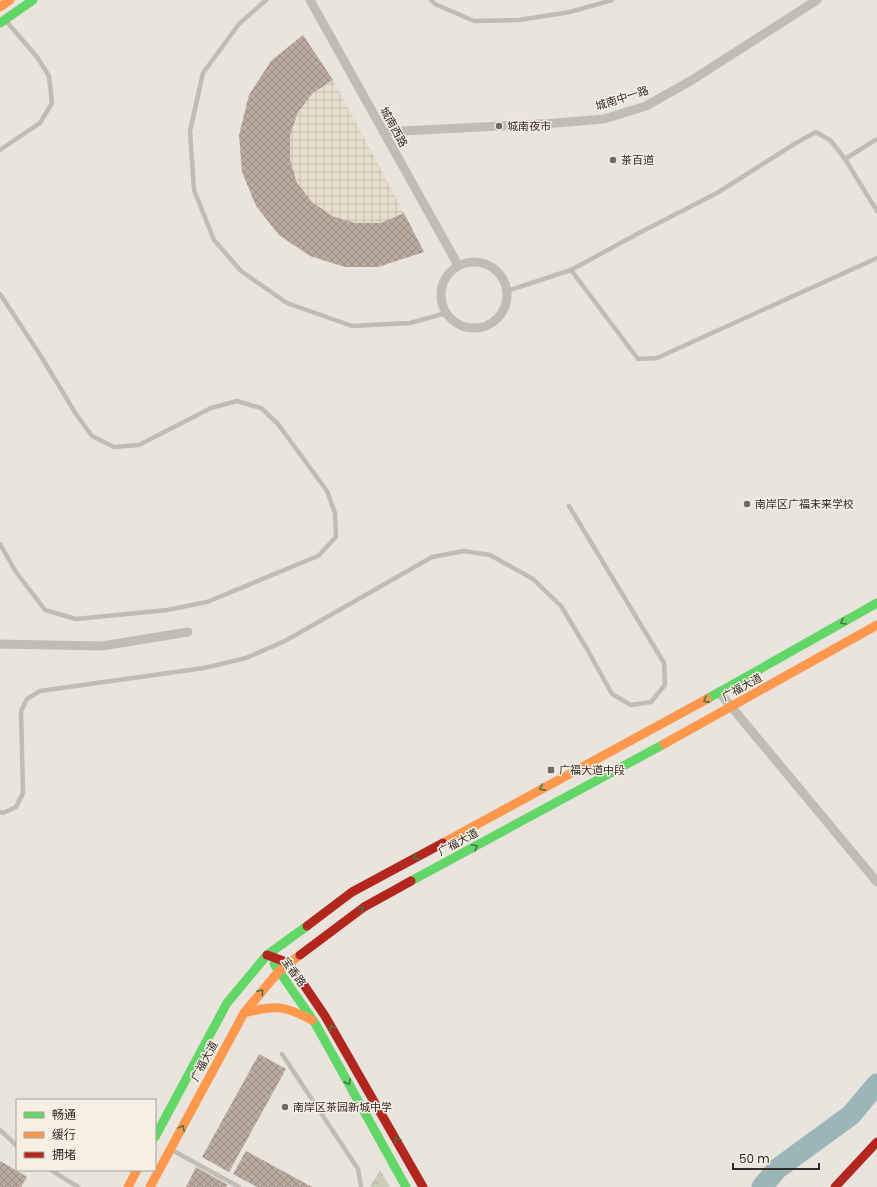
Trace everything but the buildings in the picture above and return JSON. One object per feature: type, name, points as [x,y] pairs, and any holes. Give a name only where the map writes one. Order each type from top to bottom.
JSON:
[{"type":"main road","points":[[0,7],[10,0]]},
{"type":"main road","points":[[2,22],[32,0]]},
{"type":"main road","name":"广福大道","points":[[156,1135],[227,1003],[267,955],[352,892],[719,692],[877,603]]},
{"type":"main road","name":"广福大道","points":[[150,1187],[244,1013],[279,971],[289,963],[364,907],[732,707],[877,625]]},
{"type":"main road","name":"宝香路","points":[[267,955],[289,963],[325,1016],[424,1187]]},
{"type":"main road","name":"宝香路","points":[[267,955],[315,1023],[405,1185]]},
{"type":"main road","points":[[244,1013],[264,1007],[281,1006],[295,1011],[315,1023]]},
{"type":"main road","points":[[834,1187],[877,1142]]},
{"type":"main road","points":[[128,1187],[136,1171]]},
{"type":"street","name":"城南西路","points":[[310,0],[458,265]]},
{"type":"street","name":"城南中一路","points":[[383,132],[604,119],[646,106],[692,80],[817,0]]},
{"type":"street","points":[[468,262],[479,262],[489,265],[498,271],[504,280],[507,291],[507,302],[503,312],[496,320],[486,326],[475,328],[464,327],[454,322],[446,313],[441,303],[440,292],[443,281],[449,272],[458,265],[468,262]]},
{"type":"street","points":[[0,644],[102,646],[188,632]]},
{"type":"street","points":[[719,692],[877,882]]},
{"type":"lane","points":[[266,0],[239,24],[203,73],[190,131],[194,190],[214,240],[241,271],[287,303],[352,326],[410,324],[446,313]]},
{"type":"lane","points":[[432,0],[435,4],[474,21],[519,20],[570,12],[612,0]]},
{"type":"lane","points":[[0,150],[40,123],[52,103],[49,76],[37,57],[2,22]]},
{"type":"lane","points":[[507,291],[571,270],[717,193],[816,132],[832,141],[845,159],[877,211]]},
{"type":"lane","points":[[845,159],[877,139]]},
{"type":"lane","points":[[571,270],[638,359],[657,358],[877,258]]},
{"type":"lane","points":[[0,294],[39,353],[76,414],[92,436],[114,447],[139,445],[211,408],[237,401],[261,408],[278,424],[327,491],[335,513],[336,537],[318,556],[207,602],[167,610],[76,619],[45,610],[16,572],[0,544]]},
{"type":"lane","points":[[0,812],[3,813],[16,807],[23,793],[21,711],[28,699],[40,691],[204,668],[246,658],[285,641],[432,557],[464,551],[490,555],[534,579],[561,606],[612,694],[631,705],[651,702],[665,685],[664,663],[569,506]]},
{"type":"lane","points":[[282,1054],[358,1170],[361,1187]]},
{"type":"lane","points":[[0,1130],[16,1145]]},
{"type":"lane","points":[[170,1150],[239,1187]]},
{"type":"lane","points":[[53,1171],[78,1187]]},
{"type":"green space","points":[[380,1170],[390,1187],[370,1187]]},
{"type":"shaded area","points":[[333,80],[404,213],[381,223],[355,223],[332,216],[312,202],[297,183],[290,160],[290,135],[298,112],[313,93]]},
{"type":"waterway","points":[[762,1187],[777,1169],[851,1115],[877,1084]]},
{"type":"traffic: fast","points":[[0,23],[33,0]]},
{"type":"traffic: fast","points":[[707,699],[877,603]]},
{"type":"traffic: fast","points":[[411,881],[664,744]]},
{"type":"traffic: fast","points":[[156,1135],[227,1003],[267,955],[307,926]]},
{"type":"traffic: fast","points":[[274,964],[315,1023],[406,1187]]},
{"type":"traffic: slow","points":[[0,7],[10,0]]},
{"type":"traffic: slow","points":[[664,744],[877,625]]},
{"type":"traffic: slow","points":[[443,843],[707,699]]},
{"type":"traffic: slow","points":[[150,1187],[244,1013],[279,971],[300,955]]},
{"type":"traffic: slow","points":[[244,1013],[263,1009],[279,1008],[294,1011],[312,1020]]},
{"type":"traffic: slow","points":[[128,1187],[136,1171]]},
{"type":"traffic: jam","points":[[307,926],[352,892],[443,843]]},
{"type":"traffic: jam","points":[[300,955],[364,907],[411,881]]},
{"type":"traffic: jam","points":[[267,955],[289,963],[325,1016],[423,1187]]},
{"type":"traffic: jam","points":[[835,1187],[877,1142]]},
{"type":"place","name":"城南夜市","points":[[499,126]]},
{"type":"place","name":"茶百道","points":[[613,160]]},
{"type":"place","name":"南岸区广福未来学校","points":[[747,504]]},
{"type":"place","name":"广福大道中段","points":[[551,770]]},
{"type":"place","name":"南岸区茶园新城中学","points":[[285,1107]]}]
